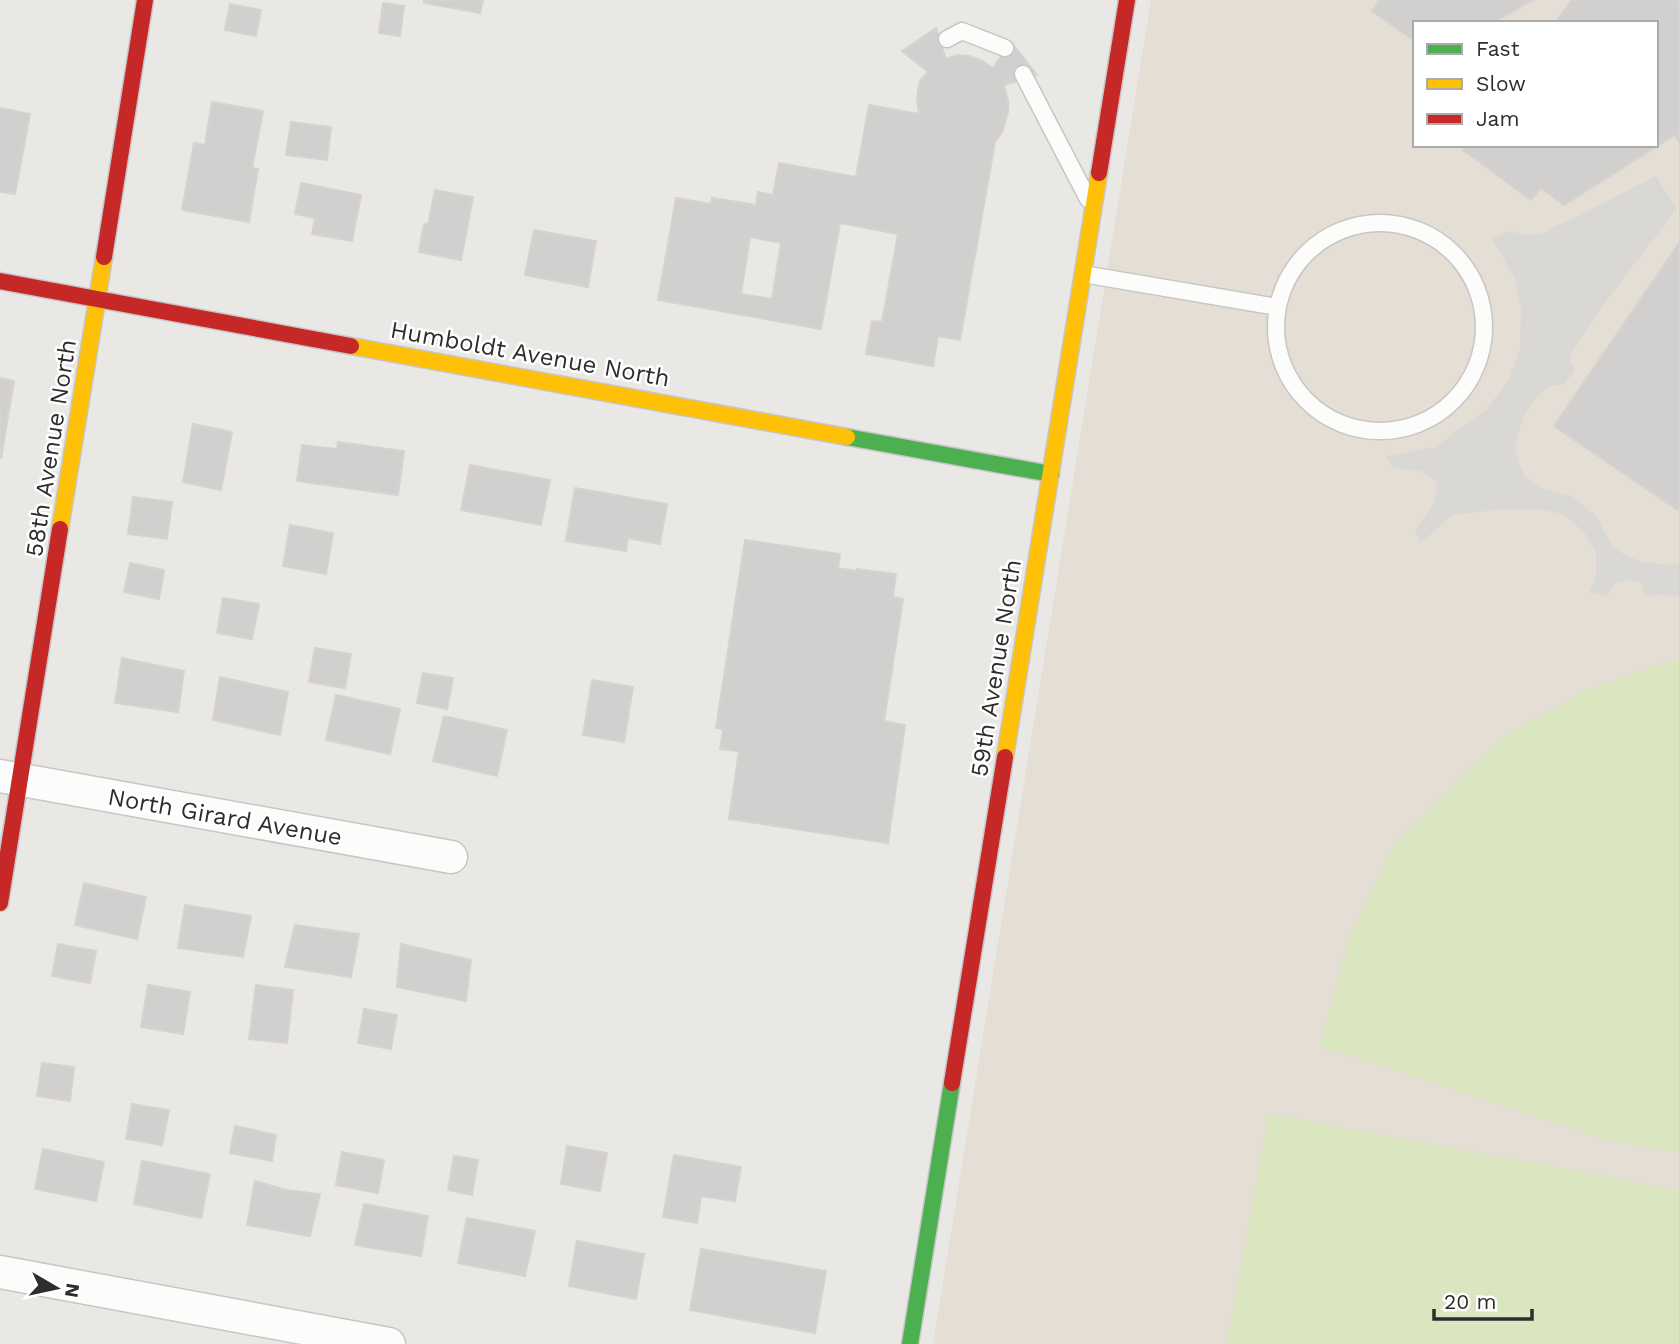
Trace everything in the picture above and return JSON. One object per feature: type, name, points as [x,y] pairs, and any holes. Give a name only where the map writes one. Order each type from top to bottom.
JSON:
[{"type":"street","name":"58th Avenue North","points":[[0,903],[10,778],[98,300],[145,0]]},
{"type":"street","name":"59th Avenue North","points":[[910,1344],[1127,0]]},
{"type":"street","name":"Humboldt Avenue North","points":[[0,281],[1051,474]]},
{"type":"street","name":"North Girard Avenue","points":[[10,778],[451,857]]},
{"type":"street","points":[[0,1272],[390,1344]]},
{"type":"lane","points":[[947,39],[962,31],[1005,48]]},
{"type":"lane","points":[[1023,74],[1093,208]]},
{"type":"lane","points":[[1368,222],[1402,224],[1433,236],[1459,258],[1476,286],[1479,297],[1484,318],[1482,351],[1468,385],[1443,411],[1411,428],[1375,432],[1340,425],[1310,406],[1287,377],[1276,343],[1277,307],[1288,276],[1309,249],[1336,231],[1368,222]]},
{"type":"lane","points":[[1083,274],[1277,307]]},
{"type":"shaded area","points":[[1151,0],[1679,0],[1679,1344],[933,1344]]},
{"type":"shaded area","points":[[1656,176],[1677,209],[1574,348],[1570,359],[1575,370],[1564,385],[1553,385],[1542,391],[1524,415],[1515,450],[1525,476],[1531,482],[1544,489],[1571,496],[1581,503],[1596,516],[1613,547],[1623,554],[1642,562],[1670,565],[1679,563],[1679,596],[1646,596],[1641,582],[1631,580],[1614,583],[1607,596],[1590,592],[1596,574],[1596,551],[1584,532],[1563,514],[1537,509],[1503,509],[1452,515],[1421,543],[1415,530],[1434,503],[1437,483],[1421,471],[1392,468],[1387,456],[1435,447],[1486,410],[1509,379],[1520,348],[1521,309],[1515,278],[1492,239],[1508,231],[1526,235],[1546,232]]},
{"type":"green space","points":[[1679,658],[1679,1152],[1608,1140],[1320,1046],[1350,936],[1395,844],[1501,739],[1589,689]]},
{"type":"green space","points":[[1269,1114],[1679,1190],[1679,1344],[1227,1344]]},
{"type":"building","points":[[424,0],[483,0],[480,13],[424,3]]},
{"type":"building","points":[[1379,0],[1532,0],[1496,21],[1413,21],[1413,40],[1372,11]]},
{"type":"building","points":[[1572,0],[1679,0],[1679,142],[1675,135],[1658,146],[1658,21],[1556,21]]},
{"type":"building","points":[[383,3],[404,6],[400,36],[379,33]]},
{"type":"building","points":[[230,4],[261,10],[256,36],[225,30]]},
{"type":"building","points":[[936,28],[946,59],[957,55],[969,56],[993,68],[1011,42],[1037,75],[1004,85],[1008,112],[1002,132],[995,142],[960,340],[938,336],[933,366],[866,354],[872,321],[882,322],[898,234],[840,223],[821,329],[658,300],[676,198],[711,204],[712,198],[756,205],[758,192],[773,195],[779,163],[856,177],[869,105],[919,114],[918,90],[920,81],[928,72],[902,51]],"holes":[[[750,237],[781,243],[772,299],[741,294]]]},
{"type":"building","points":[[212,102],[263,111],[252,168],[258,169],[249,222],[182,210],[194,143],[205,145]]},
{"type":"building","points":[[0,108],[30,114],[15,194],[0,192]]},
{"type":"building","points":[[291,122],[331,127],[327,160],[286,155]]},
{"type":"building","points":[[1465,147],[1656,147],[1564,205],[1541,188],[1531,200],[1463,150]]},
{"type":"building","points":[[301,183],[361,195],[352,241],[312,234],[315,218],[295,214]]},
{"type":"building","points":[[435,190],[473,197],[461,260],[419,252],[424,224],[428,225]]},
{"type":"building","points":[[534,230],[596,241],[588,287],[525,275]]},
{"type":"building","points":[[1679,243],[1679,511],[1554,426]]},
{"type":"building","points":[[0,378],[14,381],[1,458],[0,458]]},
{"type":"building","points":[[193,424],[232,432],[221,490],[183,482]]},
{"type":"building","points":[[338,442],[404,451],[398,495],[297,481],[302,445],[337,449]]},
{"type":"building","points":[[470,465],[550,480],[541,525],[461,510]]},
{"type":"building","points":[[575,488],[667,504],[660,544],[628,538],[626,551],[566,541]]},
{"type":"building","points":[[133,497],[172,502],[167,539],[128,534]]},
{"type":"building","points":[[290,525],[333,533],[326,574],[283,566]]},
{"type":"building","points":[[745,540],[840,554],[838,568],[896,574],[893,597],[903,599],[884,721],[905,725],[888,843],[729,819],[739,751],[720,749],[723,729],[716,728]]},
{"type":"building","points":[[130,563],[164,570],[159,599],[124,592]]},
{"type":"building","points":[[223,598],[259,604],[252,639],[217,633]]},
{"type":"building","points":[[315,648],[351,654],[345,688],[309,682]]},
{"type":"building","points":[[122,658],[184,671],[178,712],[115,703]]},
{"type":"building","points":[[423,673],[453,678],[447,709],[417,703]]},
{"type":"building","points":[[220,677],[288,692],[280,735],[213,720]]},
{"type":"building","points":[[592,680],[633,687],[624,742],[583,735]]},
{"type":"building","points":[[336,695],[400,709],[390,754],[326,740]]},
{"type":"building","points":[[444,716],[507,730],[497,776],[433,761]]},
{"type":"building","points":[[84,883],[146,897],[137,939],[75,925]]},
{"type":"building","points":[[185,905],[251,916],[243,957],[178,948]]},
{"type":"building","points":[[295,925],[359,934],[351,977],[285,967]]},
{"type":"building","points":[[58,944],[96,951],[90,983],[52,976]]},
{"type":"building","points":[[401,944],[471,960],[466,1001],[397,987]]},
{"type":"building","points":[[148,985],[190,992],[183,1034],[141,1027]]},
{"type":"building","points":[[256,985],[293,990],[287,1043],[249,1039]]},
{"type":"building","points":[[364,1009],[397,1015],[391,1049],[358,1043]]},
{"type":"building","points":[[42,1063],[74,1067],[70,1101],[37,1096]]},
{"type":"building","points":[[132,1104],[169,1110],[162,1145],[126,1139]]},
{"type":"building","points":[[235,1126],[276,1135],[272,1161],[230,1153]]},
{"type":"building","points":[[567,1146],[607,1153],[600,1191],[561,1184]]},
{"type":"building","points":[[43,1149],[104,1162],[96,1201],[35,1189]]},
{"type":"building","points":[[342,1152],[384,1160],[378,1193],[336,1185]]},
{"type":"building","points":[[674,1155],[741,1167],[735,1201],[701,1196],[697,1223],[663,1217]]},
{"type":"building","points":[[454,1156],[478,1160],[472,1195],[448,1190]]},
{"type":"building","points":[[142,1161],[210,1174],[201,1218],[134,1204]]},
{"type":"building","points":[[255,1181],[286,1190],[320,1194],[310,1236],[247,1225]]},
{"type":"building","points":[[364,1204],[428,1216],[421,1256],[355,1245]]},
{"type":"building","points":[[467,1218],[535,1231],[525,1276],[458,1263]]},
{"type":"building","points":[[577,1241],[644,1254],[636,1299],[569,1286]]},
{"type":"building","points":[[701,1249],[826,1271],[815,1333],[690,1310]]},
{"type":"traffic: fast","points":[[847,437],[1051,474]]},
{"type":"traffic: fast","points":[[910,1344],[952,1083]]},
{"type":"traffic: slow","points":[[1005,757],[1099,173]]},
{"type":"traffic: slow","points":[[60,529],[104,257]]},
{"type":"traffic: slow","points":[[351,346],[847,437]]},
{"type":"traffic: jam","points":[[104,257],[145,0]]},
{"type":"traffic: jam","points":[[1099,173],[1127,0]]},
{"type":"traffic: jam","points":[[0,281],[351,346]]},
{"type":"traffic: jam","points":[[0,903],[60,529]]},
{"type":"traffic: jam","points":[[952,1083],[1005,757]]}]
